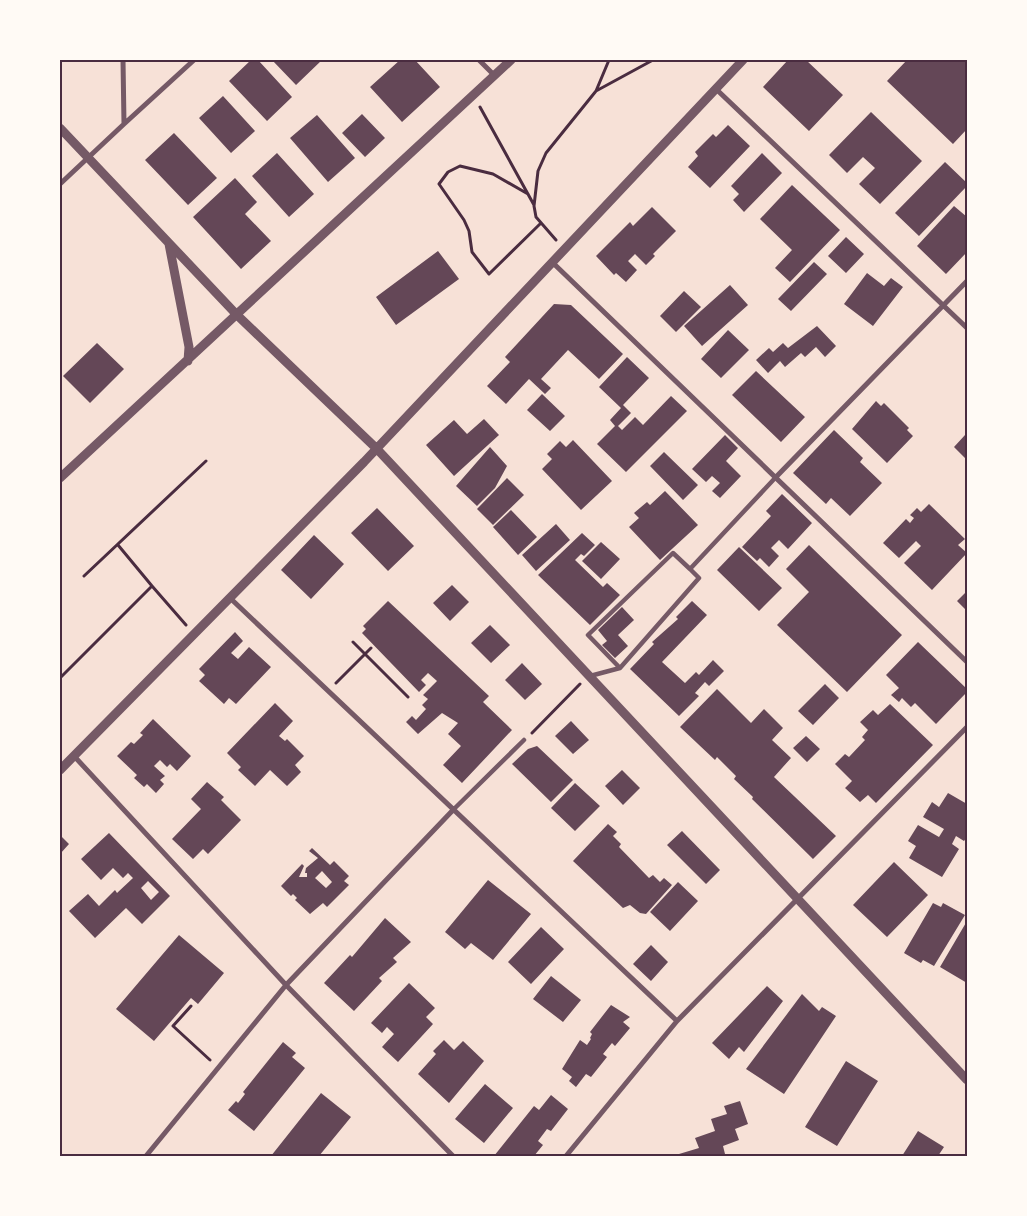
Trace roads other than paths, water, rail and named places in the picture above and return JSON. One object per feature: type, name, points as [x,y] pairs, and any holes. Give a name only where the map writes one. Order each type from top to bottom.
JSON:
[{"type":"street","points":[[123,60],[124,124]]},
{"type":"street","points":[[60,184],[194,60]]},
{"type":"street","points":[[479,60],[494,75]]},
{"type":"street","points":[[60,478],[511,60]]},
{"type":"street","points":[[60,770],[376,449],[743,60]]},
{"type":"street","points":[[716,89],[967,328]]},
{"type":"street","points":[[60,128],[237,315],[376,449],[967,1080]]},
{"type":"street","points":[[169,244],[189,347],[188,361]]},
{"type":"street","points":[[552,262],[967,662]]},
{"type":"street","points":[[690,569],[776,477],[967,281]]},
{"type":"street","points":[[589,676],[620,668],[699,578],[673,553],[588,635],[620,668]]},
{"type":"street","points":[[230,598],[677,1022]]},
{"type":"street","points":[[566,1156],[677,1022],[967,727]]},
{"type":"street","points":[[146,1156],[286,985],[454,809],[524,740]]},
{"type":"street","points":[[74,756],[286,985],[453,1156]]}]
